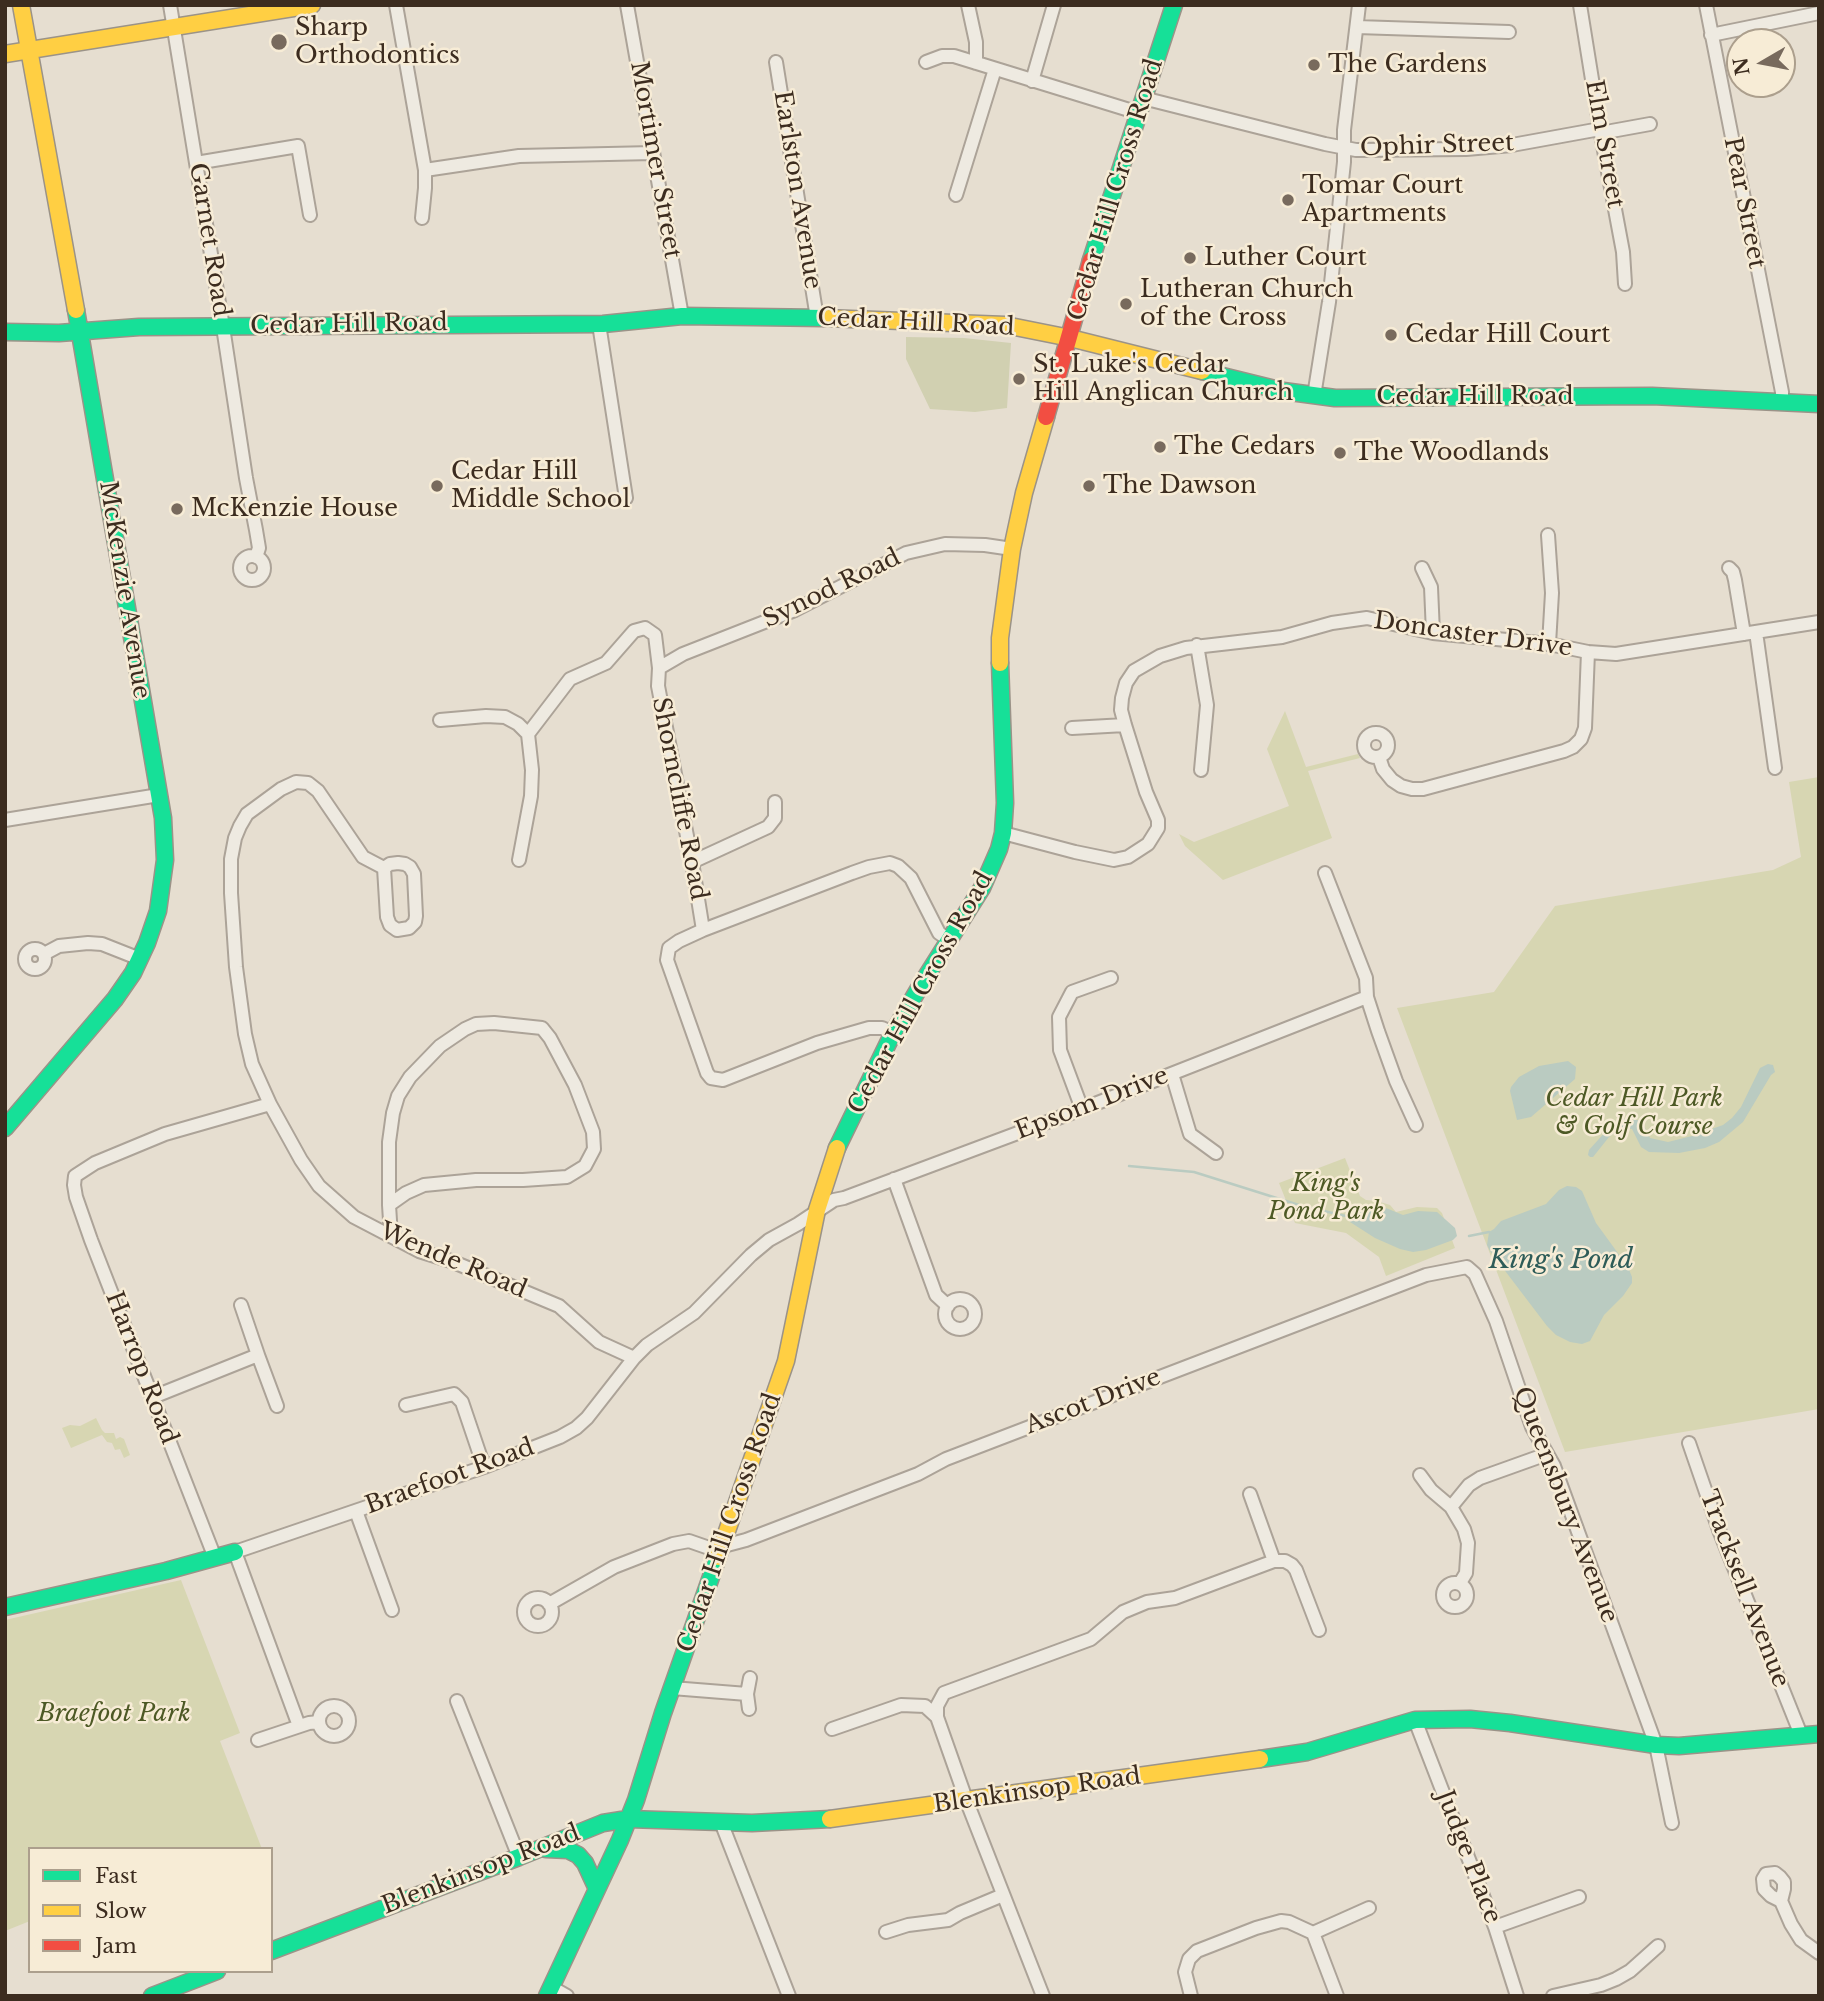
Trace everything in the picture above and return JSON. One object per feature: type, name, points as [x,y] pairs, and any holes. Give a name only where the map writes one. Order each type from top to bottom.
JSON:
[{"type":"street","name":"McKenzie Avenue","points":[[5,1128],[115,999],[141,959],[158,911],[164,877],[165,846],[159,795],[80,331],[21,5]]},
{"type":"street","name":"Garnet Road","points":[[170,5],[259,548],[256,557]]},
{"type":"street","points":[[5,54],[312,5]]},
{"type":"street","points":[[396,5],[425,170],[422,218]]},
{"type":"street","name":"Mortimer Street","points":[[628,5],[681,316]]},
{"type":"street","points":[[968,5],[976,41],[976,63]]},
{"type":"street","points":[[1032,81],[1054,5]]},
{"type":"street","name":"Cedar Hill Cross Road","points":[[549,1991],[628,1819],[723,1547],[786,1361],[817,1210],[832,1159],[893,1033],[988,877],[1003,833],[1005,803],[1000,638],[1012,549],[1024,493],[1102,224],[1174,5]]},
{"type":"street","points":[[1314,396],[1329,302],[1345,148],[1344,130],[1359,5]]},
{"type":"street","name":"Elm Street","points":[[1580,5],[1623,252],[1625,284]]},
{"type":"street","name":"Pear Street","points":[[1706,5],[1782,402]]},
{"type":"street","points":[[1711,35],[1819,13]]},
{"type":"street","points":[[1357,27],[1509,32]]},
{"type":"street","name":"Ophir Street","points":[[926,62],[942,56],[954,56],[1032,81],[1356,150],[1466,149],[1512,145],[1600,129],[1606,132],[1650,124]]},
{"type":"street","name":"Earlston Avenue","points":[[776,62],[817,318]]},
{"type":"street","points":[[956,195],[995,69]]},
{"type":"street","points":[[196,163],[298,146],[310,215]]},
{"type":"street","points":[[425,170],[519,156],[653,153]]},
{"type":"street","name":"Cedar Hill Road","points":[[5,332],[59,333],[139,327],[599,324],[681,316],[1005,325],[1314,396],[1652,396],[1819,404]]},
{"type":"street","points":[[599,324],[626,498]]},
{"type":"street","points":[[1548,535],[1552,593],[1549,644]]},
{"type":"street","name":"Synod Road","points":[[659,668],[683,654],[804,606],[906,552],[944,544],[1012,549]]},
{"type":"street","points":[[1422,568],[1431,587],[1433,633]]},
{"type":"street","points":[[1729,568],[1733,572],[1750,633],[1775,768]]},
{"type":"street","name":"Doncaster Drive","points":[[1125,725],[1122,698],[1126,683],[1134,671],[1160,656],[1197,645],[1282,637],[1332,623],[1367,618],[1433,633],[1549,644],[1602,654],[1628,653],[1819,622]]},
{"type":"street","name":"Shorncliffe Road","points":[[528,734],[570,679],[606,663],[634,631],[645,628],[654,635],[659,668],[658,686],[703,930]]},
{"type":"street","points":[[1197,645],[1207,705],[1201,770]]},
{"type":"street","points":[[1378,757],[1392,780],[1412,789],[1423,789],[1573,747],[1585,728],[1588,652]]},
{"type":"street","points":[[440,720],[505,717],[528,734],[532,770],[531,796],[519,860]]},
{"type":"street","points":[[1003,833],[1101,859],[1114,860],[1128,857],[1148,844],[1158,828],[1158,820],[1146,792],[1125,725],[1072,728]]},
{"type":"street","points":[[270,1104],[252,1064],[244,1034],[231,893],[231,859],[235,838],[247,814],[281,789],[296,782],[308,783],[318,791],[363,857],[384,868]]},
{"type":"street","points":[[5,820],[159,795]]},
{"type":"street","points":[[692,862],[768,827],[775,818],[775,802]]},
{"type":"street","points":[[893,1033],[882,1028],[869,1028],[817,1043],[723,1080],[711,1077],[707,1073],[667,960],[669,948],[703,930],[852,873],[890,863],[898,866],[911,878],[939,933],[949,940]]},
{"type":"street","points":[[390,864],[405,864],[414,874],[416,916],[415,922],[409,928],[397,930],[390,925],[387,918],[384,868],[390,864]]},
{"type":"street","points":[[1325,873],[1366,978],[1367,997],[1389,1061],[1416,1125]]},
{"type":"street","points":[[44,954],[59,946],[88,943],[102,944],[141,959]]},
{"type":"street","points":[[1082,1109],[1060,1050],[1059,1017],[1072,992],[1111,978]]},
{"type":"street","name":"Epsom Drive","points":[[817,1210],[834,1200],[1082,1109],[1367,997]]},
{"type":"street","points":[[390,1205],[406,1193],[424,1185],[566,1177],[585,1166],[594,1149],[593,1132],[575,1084],[542,1028],[476,1024],[440,1046],[410,1077],[398,1096],[389,1142],[390,1205],[391,1237]]},
{"type":"street","points":[[1172,1074],[1190,1134],[1216,1153]]},
{"type":"street","name":"Harrop Road","points":[[215,1558],[91,1240],[76,1197],[75,1176],[95,1163],[165,1134],[270,1104]]},
{"type":"street","name":"Wende Road","points":[[270,1104],[301,1160],[319,1186],[354,1217],[419,1251],[451,1261],[559,1306],[599,1342],[634,1358]]},
{"type":"street","points":[[894,1179],[936,1295],[948,1306]]},
{"type":"street","name":"Braefoot Road","points":[[5,1607],[166,1571],[235,1552],[484,1467],[560,1437],[576,1428],[596,1408],[647,1345],[695,1313],[760,1247],[817,1210]]},
{"type":"street","name":"Ascot Drive","points":[[723,1547],[906,1479],[946,1459],[1426,1275],[1467,1267]]},
{"type":"street","name":"Queensbury Avenue","points":[[1467,1267],[1475,1275],[1496,1321],[1532,1427],[1559,1478],[1656,1745],[1672,1823]]},
{"type":"street","points":[[241,1305],[277,1406]]},
{"type":"street","points":[[153,1397],[258,1355]]},
{"type":"street","points":[[406,1405],[454,1394],[462,1402],[484,1467]]},
{"type":"street","name":"Tracksell Avenue","points":[[1689,1443],[1719,1530],[1801,1735]]},
{"type":"street","points":[[1451,1507],[1469,1485],[1480,1478],[1547,1454]]},
{"type":"street","points":[[1420,1475],[1431,1490],[1451,1507],[1464,1529],[1468,1543],[1466,1573],[1461,1583]]},
{"type":"street","points":[[1250,1494],[1274,1562]]},
{"type":"street","points":[[356,1511],[392,1610]]},
{"type":"street","points":[[549,1604],[614,1567],[673,1544],[689,1541],[712,1549],[723,1547]]},
{"type":"street","points":[[235,1552],[299,1726]]},
{"type":"street","points":[[1043,1996],[967,1802],[937,1717],[937,1706],[944,1693],[1091,1639],[1124,1612],[1147,1602],[1175,1598],[1274,1562],[1292,1564],[1296,1570],[1319,1630]]},
{"type":"street","points":[[749,1709],[747,1694],[750,1678]]},
{"type":"street","points":[[672,1688],[747,1694]]},
{"type":"street","points":[[457,1701],[519,1857]]},
{"type":"street","points":[[832,1729],[901,1705],[925,1706],[937,1717]]},
{"type":"street","name":"Blenkinsop Road","points":[[273,1950],[603,1823],[628,1819],[721,1822],[846,1818],[1307,1752],[1415,1720],[1470,1719],[1679,1746],[1819,1734]]},
{"type":"street","name":"Judge Place","points":[[1415,1720],[1495,1927],[1517,1996]]},
{"type":"street","points":[[258,1740],[319,1722]]},
{"type":"street","points":[[721,1822],[789,1996]]},
{"type":"street","points":[[539,1849],[568,1850],[578,1855],[585,1863],[597,1889]]},
{"type":"street","points":[[886,1932],[948,1920],[1003,1895]]},
{"type":"street","points":[[1495,1927],[1579,1897]]},
{"type":"street","points":[[1781,1901],[1801,1940],[1819,1953]]},
{"type":"street","points":[[1313,1933],[1369,1908]]},
{"type":"street","points":[[1191,1996],[1185,1972],[1189,1959],[1197,1951],[1256,1927],[1281,1921],[1313,1933],[1337,1996]]},
{"type":"street","points":[[1553,1996],[1616,1979],[1630,1971],[1658,1946]]},
{"type":"street","points":[[152,1996],[212,1973]]},
{"type":"street","points":[[549,1991],[567,1996]]},
{"type":"green space","points":[[906,337],[964,338],[1011,343],[1007,408],[975,412],[930,409],[906,359]]},
{"type":"green space","points":[[1285,711],[1306,767],[1358,754],[1360,758],[1308,771],[1332,838],[1223,880],[1185,846],[1179,834],[1194,842],[1289,806],[1267,749]]},
{"type":"green space","name":"Cedar Hill Park & Golf Course","points":[[1819,777],[1819,1409],[1565,1452],[1397,1008],[1494,992],[1555,906],[1773,870],[1801,857],[1789,782]]},
{"type":"green space","name":"King's Pond Park","points":[[1345,1158],[1360,1196],[1366,1200],[1390,1205],[1396,1212],[1417,1207],[1437,1208],[1442,1213],[1455,1248],[1386,1276],[1379,1257],[1346,1233],[1295,1223],[1279,1183]]},
{"type":"green space","points":[[96,1418],[105,1433],[114,1433],[116,1439],[124,1439],[130,1455],[124,1458],[120,1449],[115,1450],[112,1443],[107,1442],[102,1435],[71,1448],[62,1428],[80,1426]]},
{"type":"green space","name":"Braefoot Park","points":[[181,1580],[240,1733],[220,1741],[261,1847],[28,1847],[28,1922],[5,1931],[5,1620]]},
{"type":"water","points":[[1568,1061],[1576,1067],[1575,1079],[1531,1117],[1517,1120],[1510,1091],[1519,1077],[1539,1066]]},
{"type":"water","points":[[1773,1065],[1775,1072],[1743,1122],[1719,1142],[1679,1153],[1649,1152],[1641,1147],[1632,1129],[1621,1128],[1609,1137],[1593,1157],[1588,1155],[1589,1150],[1607,1130],[1623,1119],[1642,1122],[1650,1138],[1668,1142],[1723,1125],[1741,1107],[1760,1068]]},
{"type":"water","name":"King's Pond","points":[[1567,1186],[1582,1191],[1596,1223],[1628,1267],[1632,1277],[1632,1283],[1604,1315],[1590,1341],[1582,1344],[1556,1335],[1547,1326],[1487,1245],[1489,1232],[1501,1221],[1546,1204],[1559,1190]]},
{"type":"water","points":[[1372,1204],[1403,1215],[1418,1211],[1437,1212],[1455,1228],[1457,1236],[1426,1250],[1413,1252],[1400,1249],[1375,1238],[1350,1222],[1347,1210]]},
{"type":"waterway","points":[[1129,1166],[1194,1172],[1302,1206],[1350,1217]]},
{"type":"waterway","points":[[1469,1236],[1489,1232]]},
{"type":"traffic: fast","points":[[1091,260],[1174,5]]},
{"type":"traffic: fast","points":[[5,1128],[115,999],[133,973],[158,911],[165,860],[163,818],[76,310]]},
{"type":"traffic: fast","points":[[5,332],[59,333],[139,327],[603,324],[682,316],[825,318]]},
{"type":"traffic: fast","points":[[1202,371],[1283,391],[1335,398],[1652,396],[1819,404]]},
{"type":"traffic: fast","points":[[837,1148],[893,1033],[982,888],[999,849],[1005,803],[1000,663]]},
{"type":"traffic: fast","points":[[5,1607],[166,1571],[235,1552]]},
{"type":"traffic: fast","points":[[547,1996],[636,1800],[663,1713],[718,1557]]},
{"type":"traffic: fast","points":[[1260,1759],[1307,1752],[1415,1720],[1470,1719],[1679,1746],[1819,1734]]},
{"type":"traffic: fast","points":[[273,1950],[603,1823],[628,1819],[752,1823],[830,1819]]},
{"type":"traffic: fast","points":[[546,1849],[568,1850],[578,1855],[585,1863],[597,1889]]},
{"type":"traffic: fast","points":[[152,1996],[212,1973]]},
{"type":"traffic: slow","points":[[21,5],[76,310]]},
{"type":"traffic: slow","points":[[5,54],[312,5]]},
{"type":"traffic: slow","points":[[825,318],[1005,325],[1070,338],[1202,371]]},
{"type":"traffic: slow","points":[[1000,663],[1000,638],[1012,549],[1024,493],[1046,417]]},
{"type":"traffic: slow","points":[[718,1557],[786,1361],[817,1210],[837,1148]]},
{"type":"traffic: slow","points":[[830,1819],[1260,1759]]},
{"type":"traffic: jam","points":[[1046,417],[1091,260]]},
{"type":"place","name":"Sharp Orthodontics","points":[[279,42]]},
{"type":"place","name":"The Gardens","points":[[1314,65]]},
{"type":"place","name":"Tomar Court Apartments","points":[[1288,200]]},
{"type":"place","name":"Luther Court","points":[[1190,258]]},
{"type":"place","name":"Lutheran Church of the Cross","points":[[1126,304]]},
{"type":"place","name":"Cedar Hill Court","points":[[1391,335]]},
{"type":"place","name":"St. Luke's Cedar Hill Anglican Church","points":[[1019,379]]},
{"type":"place","name":"The Cedars","points":[[1160,447]]},
{"type":"place","name":"The Woodlands","points":[[1340,453]]},
{"type":"place","name":"Cedar Hill Middle School","points":[[437,486]]},
{"type":"place","name":"The Dawson","points":[[1089,486]]},
{"type":"place","name":"McKenzie House","points":[[177,509]]}]
